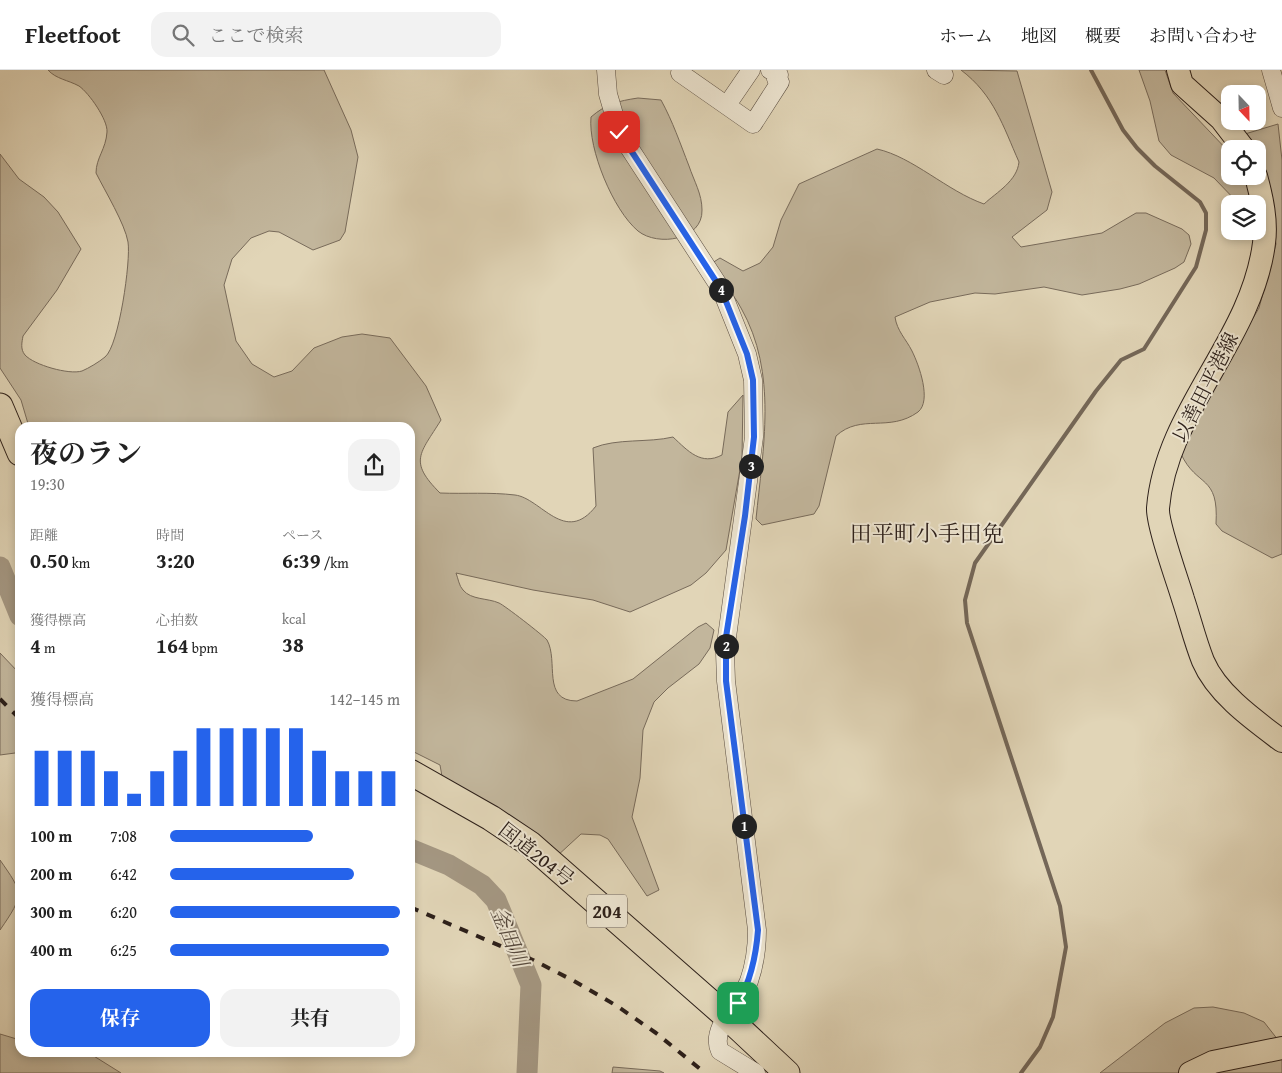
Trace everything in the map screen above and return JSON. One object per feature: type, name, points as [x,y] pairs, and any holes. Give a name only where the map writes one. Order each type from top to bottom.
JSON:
[{"type":"highway","points":[[0,406],[15,441]]},
{"type":"highway","name":"国道204号","points":[[415,775],[492,818],[530,844],[727,1017],[787,1073]]},
{"type":"main road","points":[[1178,70],[1182,84],[1221,118],[1237,140]]},
{"type":"main road","name":"以善田平港線","points":[[1258,185],[1264,205],[1264,243],[1251,296],[1184,420],[1166,471],[1158,510],[1175,574],[1204,662],[1224,692],[1282,741]]},
{"type":"main road","points":[[1190,1073],[1212,1062],[1282,1048]]},
{"type":"street","points":[[606,70],[608,94],[619,132],[721,289],[747,354],[753,380],[754,437],[745,516],[726,637],[726,681],[758,930],[754,963],[749,980],[738,1003],[727,1017],[719,1033],[718,1046],[720,1051],[756,1073]]},
{"type":"street","points":[[727,105],[751,70]]},
{"type":"street","points":[[679,71],[753,124],[780,82],[776,79],[779,75],[770,70]]},
{"type":"street","points":[[1271,70],[1282,108]]},
{"type":"shaded area","points":[[48,70],[324,70],[351,130],[358,157],[345,232],[340,240],[313,250],[279,232],[269,231],[251,238],[232,259],[224,285],[236,341],[252,364],[274,377],[292,371],[314,348],[342,337],[362,334],[390,338],[426,386],[441,420],[427,441],[421,457],[424,473],[440,493],[515,495],[525,498],[554,517],[574,522],[585,517],[596,506],[593,448],[612,443],[673,437],[695,455],[701,458],[714,458],[722,455],[728,412],[743,395],[742,458],[726,550],[706,573],[691,585],[630,612],[593,600],[533,590],[456,573],[460,586],[470,596],[499,603],[547,640],[552,658],[555,687],[559,694],[566,699],[577,701],[633,679],[698,627],[706,623],[714,630],[710,648],[699,664],[668,688],[654,702],[643,730],[640,778],[632,817],[659,890],[647,896],[608,839],[600,835],[581,834],[556,857],[443,782],[440,765],[415,752],[415,422],[28,422],[21,400],[0,368],[0,154],[19,179],[44,197],[58,212],[81,249],[57,290],[23,336],[22,350],[25,355],[36,362],[69,372],[82,371],[105,357],[115,337],[123,302],[128,266],[128,242],[123,226],[96,173],[107,132],[104,121],[93,100],[83,89]]},
{"type":"shaded area","points":[[961,70],[1017,71],[1052,192],[1047,210],[1012,237],[1021,247],[1102,233],[1136,213],[1146,213],[1182,229],[1189,235],[1191,244],[1184,262],[1139,284],[1120,289],[1082,295],[1044,287],[995,294],[975,293],[930,302],[895,317],[921,374],[924,392],[922,407],[918,412],[907,418],[886,423],[855,426],[846,429],[836,436],[819,506],[814,514],[762,525],[756,519],[765,411],[760,358],[753,333],[741,308],[709,265],[720,258],[743,271],[760,263],[773,247],[781,220],[799,184],[877,149],[904,159],[957,191],[984,204],[1015,175],[1019,162],[990,101],[982,90]]},
{"type":"shaded area","points":[[1139,70],[1165,70],[1173,93],[1221,144],[1221,185],[1248,185],[1251,195],[1230,195],[1214,178],[1171,155],[1159,141],[1150,101]]},
{"type":"shaded area","points":[[638,98],[661,100],[699,193],[702,204],[700,220],[695,228],[678,238],[657,239],[638,231],[620,209],[611,194],[598,162],[591,130],[591,117],[613,104]]},
{"type":"shaded area","points":[[1278,124],[1282,160],[1282,554],[1272,558],[1222,531],[1216,524],[1216,508],[1210,489],[1187,465],[1181,454],[1221,372],[1259,308],[1276,244],[1265,185],[1266,140],[1247,140],[1245,134],[1266,130],[1266,128]]},
{"type":"shaded area","points":[[0,653],[15,669],[15,753],[0,755]]},
{"type":"shaded area","points":[[0,860],[15,884],[15,906],[0,930]]},
{"type":"shaded area","points":[[1213,1007],[1244,1013],[1264,1022],[1282,1045],[1282,1073],[1100,1073],[1165,1023],[1194,1008]]},
{"type":"shaded area","points":[[0,1034],[15,1038],[15,1057],[95,1057],[121,1073],[0,1073]]},
{"type":"shaded area","points":[[613,1067],[660,1071],[664,1073],[612,1073]]},
{"type":"waterway","points":[[1021,1073],[1040,1047],[1053,1017],[1066,947],[1060,906],[967,623],[965,600],[975,563],[1096,391],[1121,360],[1144,349],[1196,267],[1206,230],[1206,213],[1200,202],[1155,166],[1137,148],[1123,130],[1091,70]]},
{"type":"waterway","name":"釜田川","points":[[0,567],[15,604]]},
{"type":"waterway","name":"釜田川","points":[[415,851],[449,865],[482,885],[496,900],[531,985],[527,1073]]},
{"type":"railway","points":[[0,699],[15,714]]},
{"type":"railway","points":[[415,909],[533,960],[574,981],[617,1006],[656,1033],[705,1073]]},
{"type":"district","name":"田平町小手田免","points":[[927,533]]},
{"type":"route","points":[[619,132],[721,289],[747,354],[753,380],[754,437],[745,516],[739,541],[726,637],[726,681],[758,930],[754,963],[745,990],[738,1003]]}]
